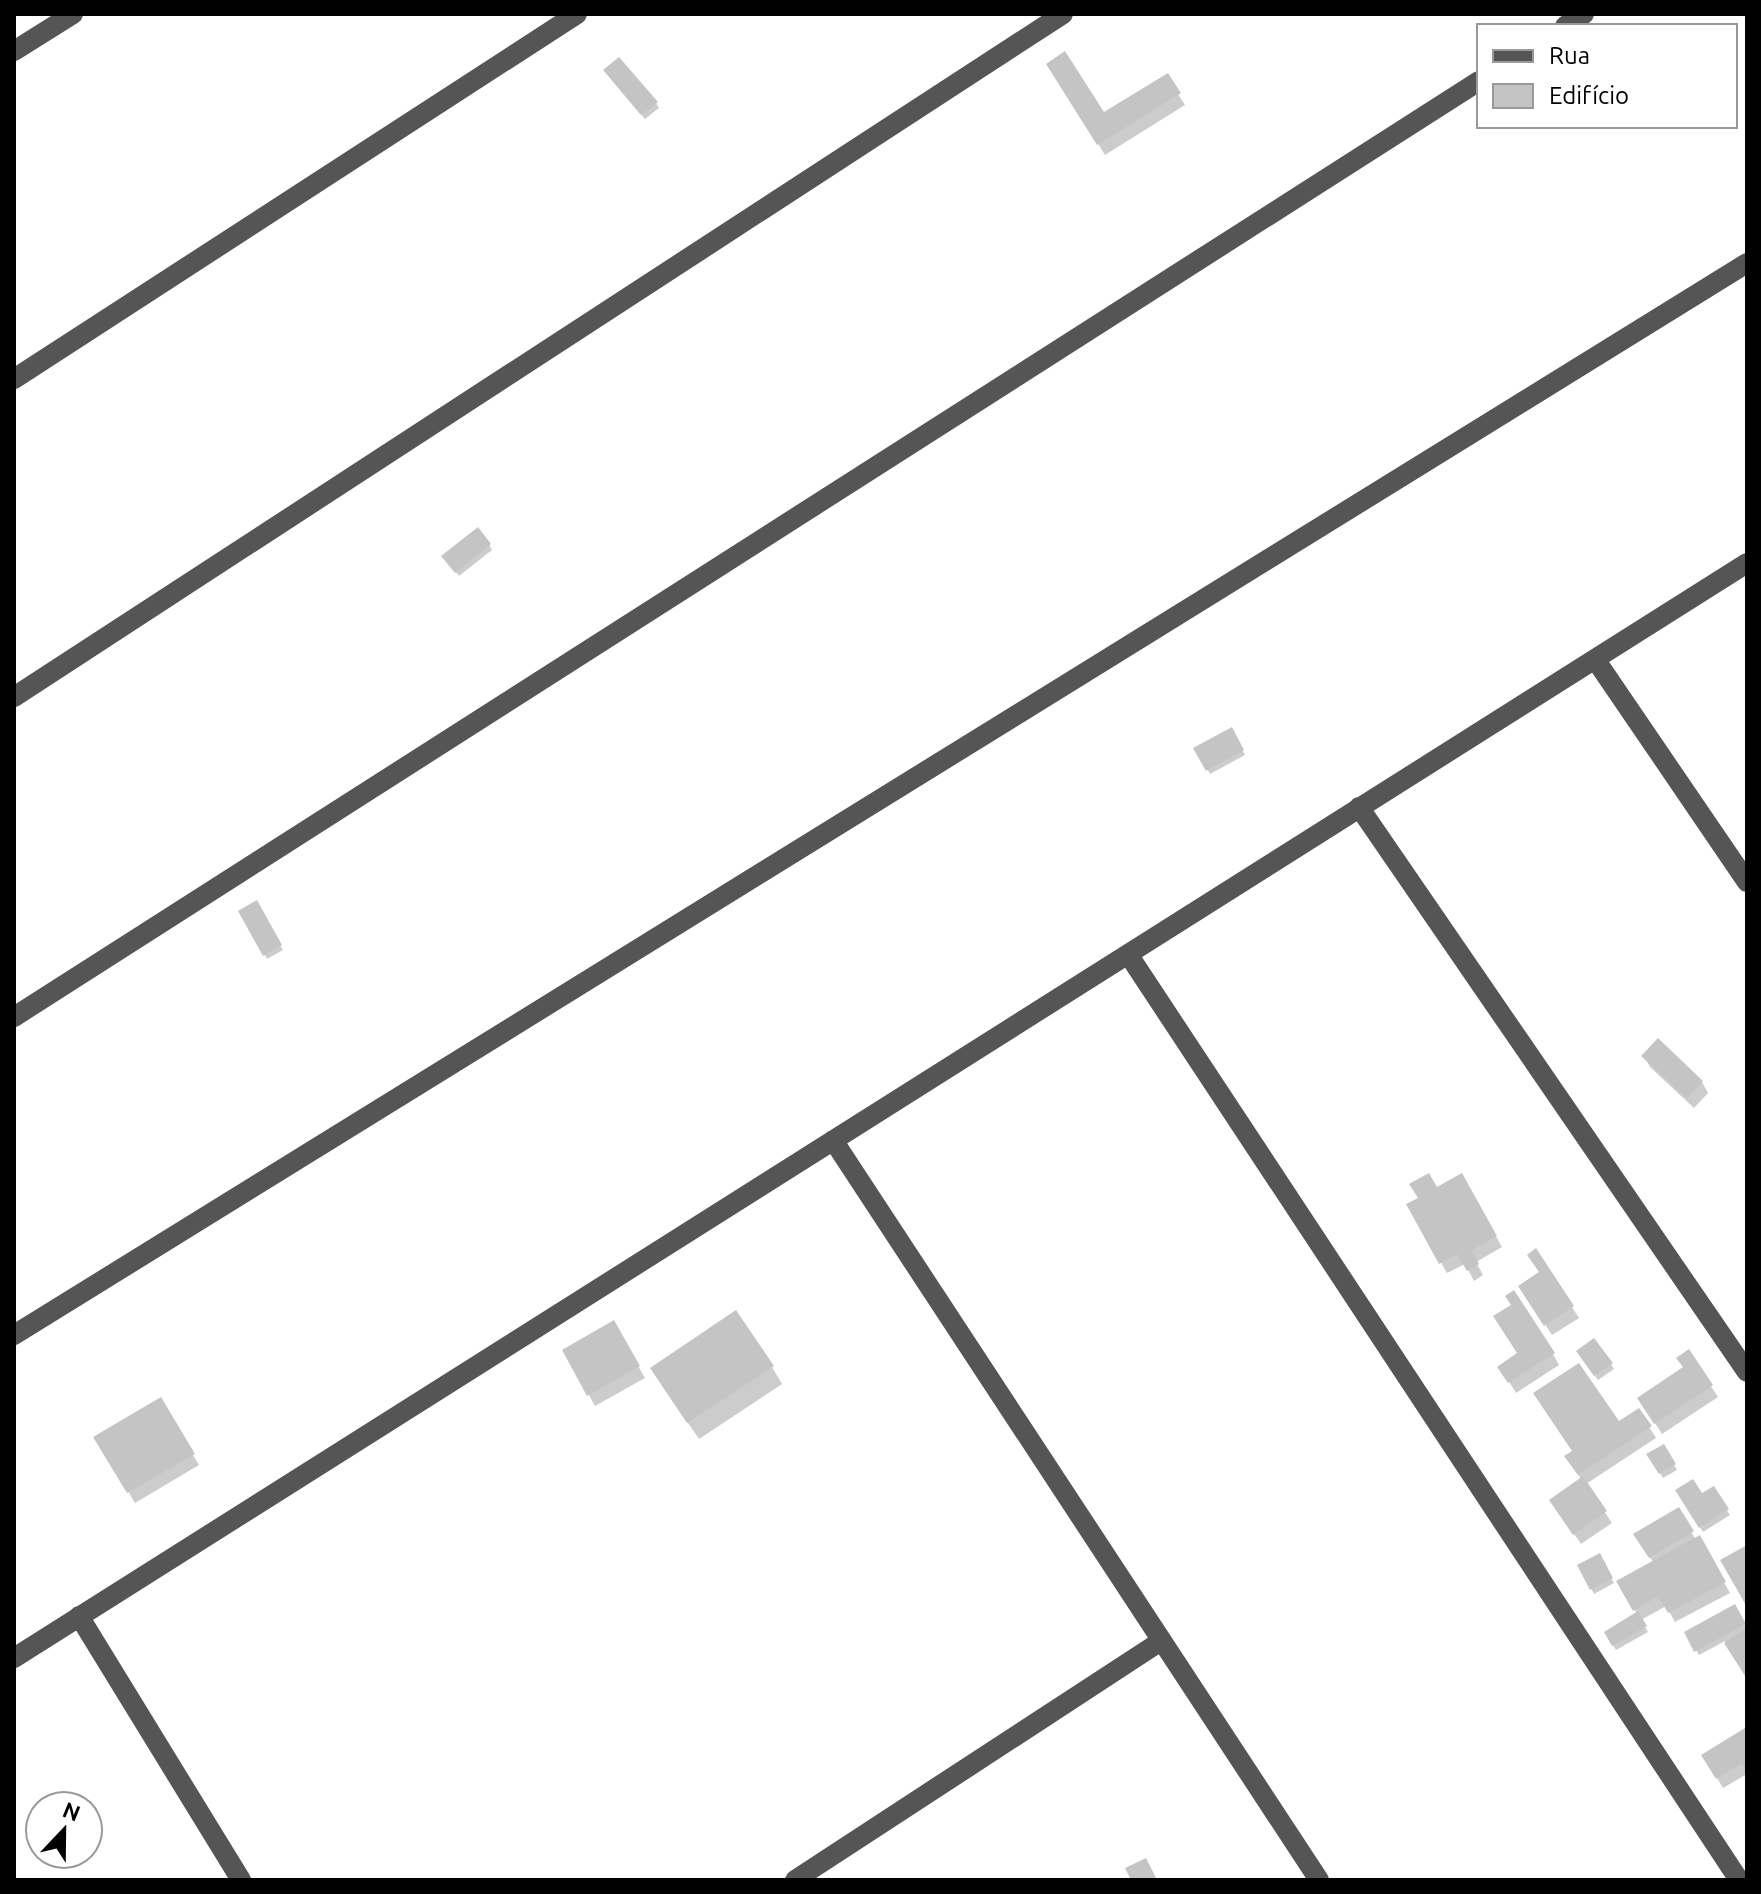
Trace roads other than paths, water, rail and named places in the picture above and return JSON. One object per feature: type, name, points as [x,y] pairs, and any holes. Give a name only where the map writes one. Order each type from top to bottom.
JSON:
[{"type":"street","points":[[14,51],[73,14]]},
{"type":"street","points":[[14,379],[577,14]]},
{"type":"street","points":[[14,697],[1063,14]]},
{"type":"street","points":[[14,1017],[1477,82]]},
{"type":"street","points":[[14,1335],[1747,263]]},
{"type":"street","points":[[14,1658],[1747,563]]},
{"type":"street","points":[[1595,659],[1747,882]]},
{"type":"street","points":[[1359,807],[1747,1372]]},
{"type":"street","points":[[1128,954],[1739,1880]]},
{"type":"street","points":[[833,1140],[1319,1880]]},
{"type":"street","points":[[79,1616],[241,1880]]},
{"type":"street","points":[[795,1880],[1161,1641]]}]
